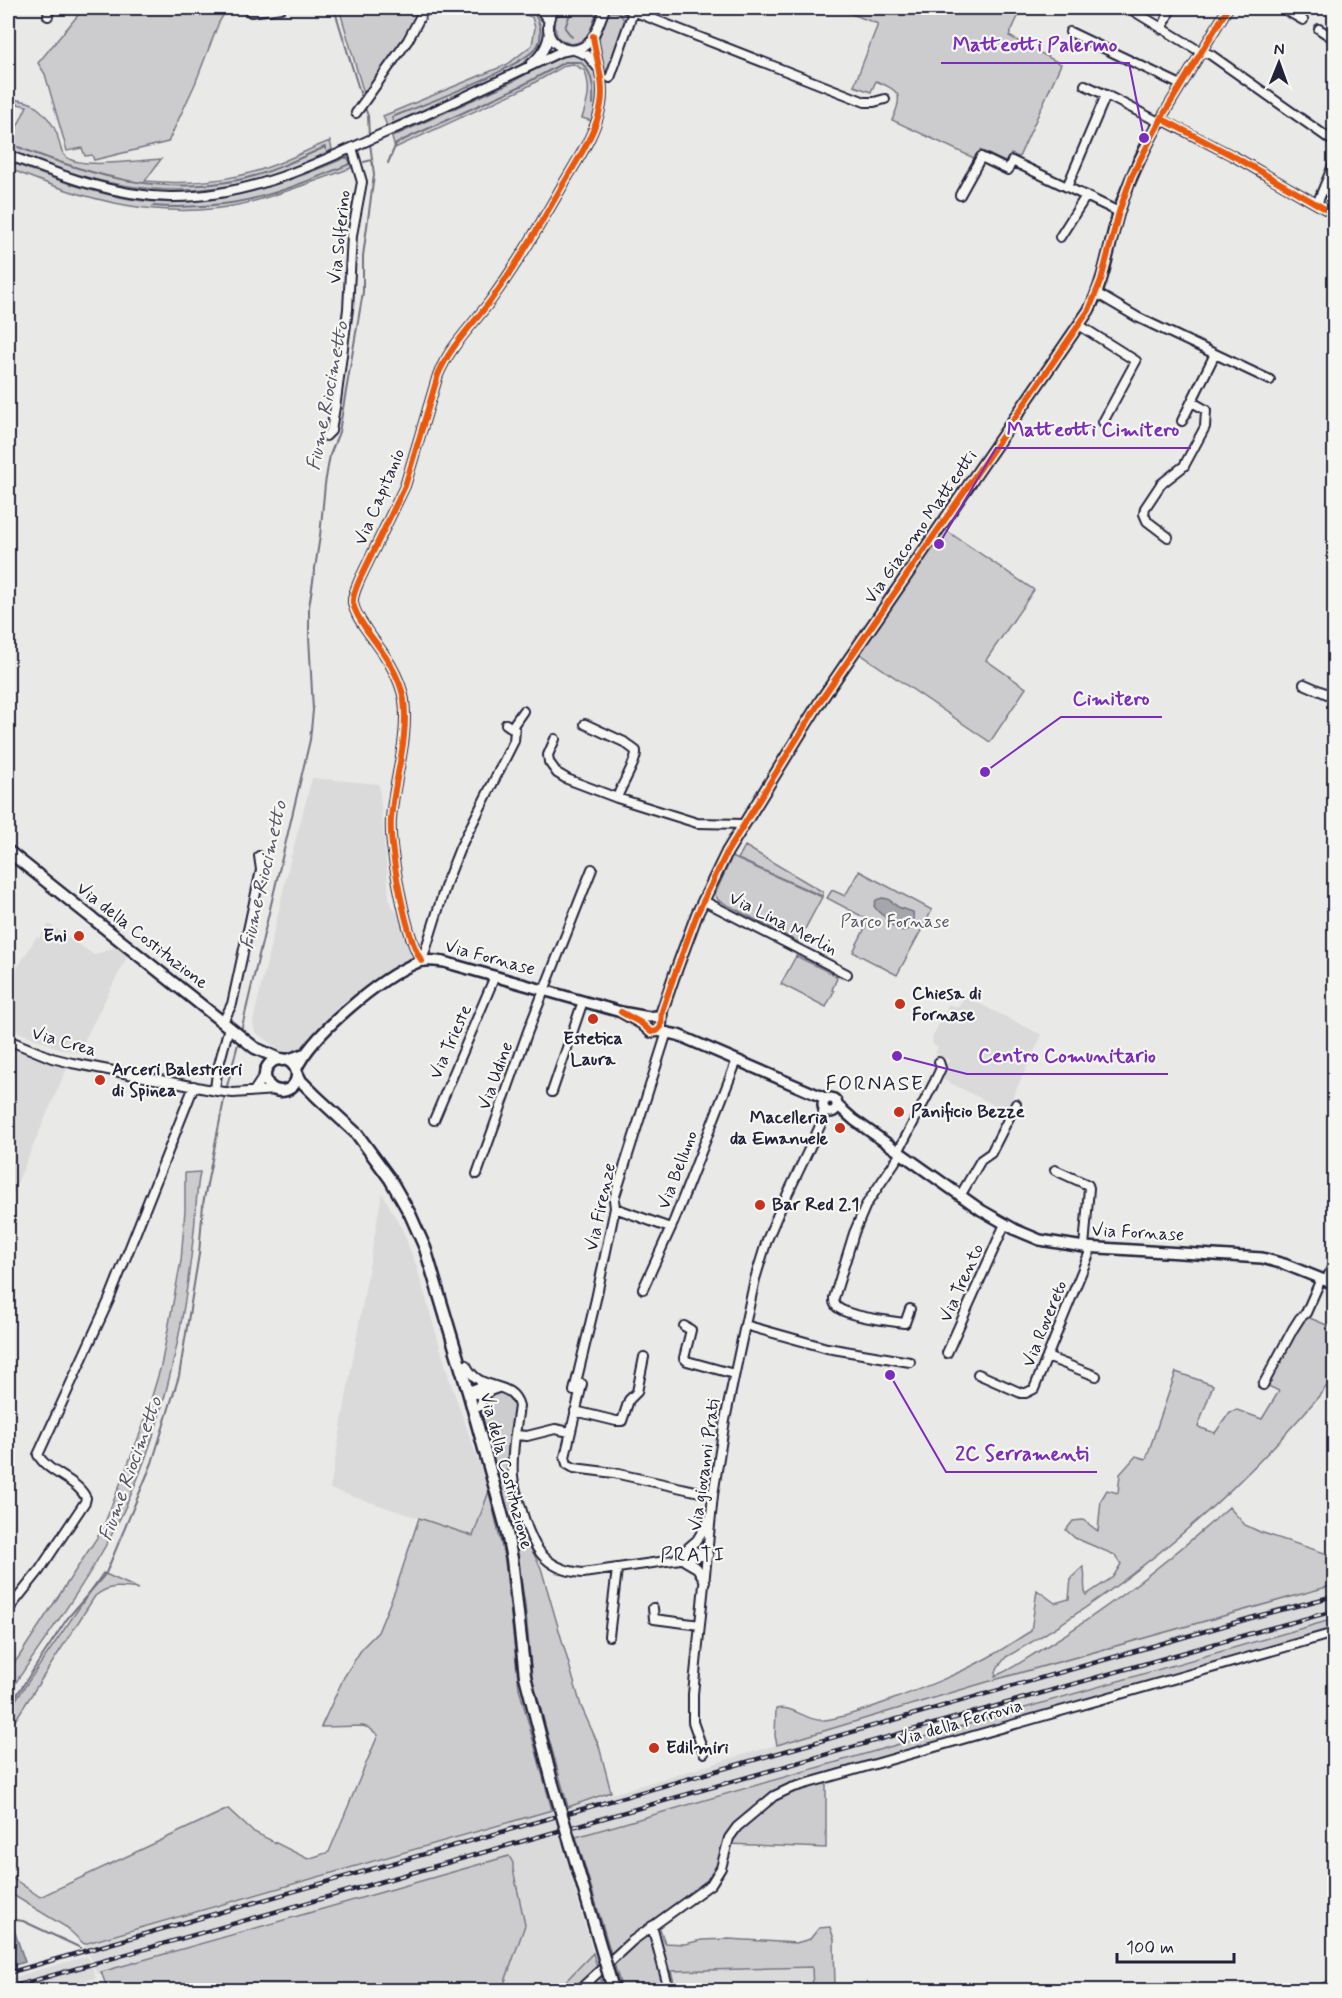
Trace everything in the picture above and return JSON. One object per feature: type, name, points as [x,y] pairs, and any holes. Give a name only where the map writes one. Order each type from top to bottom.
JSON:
[{"type":"main road","name":"Via della Costituzione","points":[[8,851],[250,1044],[284,1060]]},
{"type":"main road","name":"Via della Costituzione","points":[[250,1044],[266,1071]]},
{"type":"main road","points":[[281,1090],[294,1085],[296,1071],[293,1065],[284,1060],[274,1061],[266,1071],[267,1081],[281,1090],[317,1097]]},
{"type":"main road","name":"Via della Costituzione","points":[[296,1071],[317,1097],[357,1134],[390,1179],[410,1214],[424,1248],[471,1391],[506,1528],[512,1559],[527,1690],[613,1990]]},
{"type":"main road","points":[[447,1321],[455,1330],[466,1365]]},
{"type":"main road","points":[[480,1406],[490,1451],[488,1462]]},
{"type":"street","points":[[246,8],[249,12],[281,8]]},
{"type":"street","points":[[356,113],[408,40],[425,8]]},
{"type":"street","points":[[539,8],[549,21]]},
{"type":"street","points":[[525,69],[544,50],[549,32],[549,21],[554,8]]},
{"type":"street","points":[[8,155],[70,178],[135,194],[179,196],[227,192],[260,184],[304,169],[361,144],[560,52],[587,45],[604,10],[614,8]]},
{"type":"street","points":[[620,8],[630,9],[865,102],[885,99]]},
{"type":"street","points":[[1133,8],[1132,10],[1200,52],[1211,54],[1335,142]]},
{"type":"street","points":[[1162,29],[1171,8]]},
{"type":"street","name":"Via Giacomo Matteotti","points":[[654,1020],[704,901],[744,824],[821,700],[1092,304],[1131,175],[1165,112],[1228,8]]},
{"type":"street","points":[[1282,8],[1303,20]]},
{"type":"street","points":[[609,78],[630,9]]},
{"type":"street","points":[[1319,29],[1335,39]]},
{"type":"street","points":[[549,32],[557,45],[581,52],[591,59],[599,71]]},
{"type":"street","points":[[1070,32],[1181,85]]},
{"type":"street","name":"Via Capitanio","points":[[422,961],[406,921],[391,835],[392,808],[403,750],[405,717],[403,695],[391,667],[355,612],[353,598],[405,486],[445,358],[506,280],[590,137],[601,105],[602,92],[593,36]]},
{"type":"street","points":[[1085,85],[1235,157],[1335,214]]},
{"type":"street","points":[[1067,187],[1106,95]]},
{"type":"street","name":"Via Solferino","points":[[326,436],[331,430],[336,401],[348,309],[352,235],[362,183],[351,148]]},
{"type":"street","points":[[960,195],[981,157],[1008,170],[1012,161],[1119,212]]},
{"type":"street","points":[[1317,204],[1335,163]]},
{"type":"street","points":[[1060,237],[1086,196]]},
{"type":"street","points":[[1096,293],[1137,317],[1270,380]]},
{"type":"street","points":[[1079,326],[1136,361],[1103,422]]},
{"type":"street","points":[[1182,421],[1215,354]]},
{"type":"street","points":[[1168,537],[1147,521],[1144,514],[1145,508],[1161,484],[1184,466],[1205,427],[1206,410],[1192,402]]},
{"type":"street","points":[[1304,684],[1335,698]]},
{"type":"street","points":[[422,961],[447,881],[460,848],[514,741],[515,734],[509,726],[523,711]]},
{"type":"street","points":[[585,724],[624,741],[636,751],[634,761],[617,798]]},
{"type":"street","points":[[555,739],[548,755],[552,768],[557,773],[617,798],[697,823],[744,824]]},
{"type":"street","points":[[216,1090],[217,1072],[229,1027],[261,870],[258,856]]},
{"type":"street","name":"Via Udine","points":[[477,1174],[544,990],[592,869]]},
{"type":"street","name":"Via Lina Merlin","points":[[704,901],[848,974]]},
{"type":"street","name":"Via Fornase","points":[[296,1071],[308,1052],[353,1004],[393,976],[422,961],[444,962],[654,1020],[678,1035],[809,1091],[854,1120],[960,1196],[1005,1224],[1040,1240],[1087,1247],[1262,1258],[1284,1264],[1327,1282]]},
{"type":"street","name":"Via Trieste","points":[[434,1120],[495,976]]},
{"type":"street","points":[[552,1092],[582,1001]]},
{"type":"street","name":"Via Fornase","points":[[654,1020],[649,1031],[678,1035]]},
{"type":"street","name":"Via Firenze","points":[[574,1391],[615,1208],[614,1199],[662,1032]]},
{"type":"street","name":"Via Crea","points":[[8,1040],[52,1058],[72,1063],[194,1086],[233,1093],[281,1090]]},
{"type":"street","name":"Via Fornase","points":[[284,1060],[308,1052]]},
{"type":"street","name":"Via Belluno","points":[[643,1289],[674,1221],[737,1060]]},
{"type":"street","points":[[910,1309],[905,1323],[870,1318],[838,1309],[834,1298],[854,1233],[866,1205],[899,1153],[941,1068],[939,1062]]},
{"type":"street","points":[[254,1091],[266,1071]]},
{"type":"street","points":[[8,1610],[39,1571],[85,1502],[85,1494],[46,1465],[38,1455],[109,1300],[194,1086]]},
{"type":"street","points":[[960,1196],[981,1160],[992,1153],[1016,1104]]},
{"type":"street","name":"Via giovanni Prati","points":[[704,1753],[693,1722],[693,1694],[713,1495],[734,1374],[755,1279],[768,1240],[778,1214],[830,1106]]},
{"type":"street","name":"Via Rovereto","points":[[978,1374],[1021,1393],[1034,1389],[1089,1254],[1087,1247],[1088,1185],[1055,1170]]},
{"type":"street","points":[[615,1208],[670,1228]]},
{"type":"street","name":"Via Trento","points":[[947,1353],[1005,1224]]},
{"type":"street","points":[[1263,1385],[1296,1324],[1327,1282],[1335,1263]]},
{"type":"street","points":[[745,1324],[828,1348],[910,1362]]},
{"type":"street","points":[[684,1326],[691,1330],[684,1358],[687,1361],[734,1374]]},
{"type":"street","points":[[575,1411],[622,1421],[628,1400],[637,1392],[644,1357]]},
{"type":"street","points":[[1047,1357],[1096,1376]]},
{"type":"street","points":[[466,1365],[473,1376],[488,1388]]},
{"type":"street","points":[[582,1384],[565,1456],[567,1464],[574,1468],[614,1473],[713,1495]]},
{"type":"street","points":[[471,1391],[500,1387],[509,1391],[518,1400],[513,1466],[515,1487],[529,1534],[540,1554],[558,1568],[583,1573],[672,1561],[684,1557],[708,1556]]},
{"type":"street","points":[[480,1406],[488,1388]]},
{"type":"street","points":[[516,1435],[527,1436],[555,1429],[570,1432]]},
{"type":"street","points":[[684,1557],[712,1514]]},
{"type":"street","points":[[684,1557],[697,1568],[705,1581]]},
{"type":"street","points":[[609,1636],[618,1569]]},
{"type":"street","points":[[653,1608],[654,1619],[700,1625]]},
{"type":"street","name":"Via della Ferrovia","points":[[579,1990],[632,1941],[711,1884],[721,1868],[729,1838],[736,1827],[774,1796],[791,1788],[1335,1633]]},
{"type":"street","points":[[652,1926],[669,1990]]},
{"type":"shaded area","points":[[312,778],[379,784],[389,896],[391,905],[403,920],[414,956],[341,1004],[295,1053],[288,1056],[255,1032],[253,1022],[290,861]]},
{"type":"shaded area","points":[[882,898],[913,912],[914,920],[910,929],[898,930],[877,911],[874,906],[876,900]]},
{"type":"shaded area","points":[[49,924],[94,955],[118,946],[128,955],[78,1053],[58,1048],[8,1028],[8,984],[36,937],[39,938]]},
{"type":"shaded area","points":[[964,996],[1042,1035],[1006,1111],[940,1078],[949,1060],[935,1053],[938,1047],[933,1045],[932,1038],[949,1004],[958,1008]]},
{"type":"shaded area","points":[[8,1039],[71,1062],[8,1204]]},
{"type":"shaded area","points":[[382,1193],[403,1231],[417,1268],[450,1381],[489,1491],[473,1536],[330,1489]]},
{"type":"shaded area","points":[[1334,1585],[1334,1619],[561,1841],[593,1953],[557,1990],[502,1990],[525,1925],[513,1863],[509,1856],[97,1974],[84,1944],[552,1810],[556,1823],[570,1819],[568,1807],[987,1682]]},
{"type":"shaded area","points":[[8,1912],[25,1962],[8,1967]]},
{"type":"shaded area","points":[[87,1956],[96,1978],[54,1990],[8,1990],[8,1979]]},
{"type":"shaded area","points":[[812,1967],[813,1990],[676,1990],[670,1971]]},
{"type":"green space","points":[[84,8],[215,8],[227,12],[219,22],[195,84],[168,142],[94,160],[92,155],[85,156],[82,148],[67,151],[45,74],[38,63]]},
{"type":"green space","points":[[339,8],[422,8],[403,42],[364,94]]},
{"type":"green space","points":[[458,8],[529,8],[540,15],[543,20],[545,33],[542,46],[515,69],[387,126],[383,116],[508,64],[532,45],[535,28],[532,17]]},
{"type":"green space","points":[[560,8],[598,8],[590,31],[577,43],[570,44],[558,38],[554,25]]},
{"type":"green space","points":[[836,8],[1022,8],[1009,36],[1061,64],[1019,157],[1011,154],[1007,163],[980,150],[976,159],[892,120],[899,99],[895,91],[876,81],[871,92],[854,86],[878,24]]},
{"type":"green space","points":[[612,12],[619,13],[625,21],[606,80],[599,42],[604,21]]},
{"type":"green space","points":[[574,54],[590,64],[595,72],[597,102],[592,121],[582,118],[588,95],[585,71],[573,64],[566,65],[523,89],[395,148],[392,138],[394,136],[512,82],[557,57]]},
{"type":"green space","points":[[8,97],[31,103],[41,111],[55,130],[63,154],[72,160],[96,163],[161,159],[145,181],[194,182],[227,178],[274,165],[330,141],[332,149],[318,157],[257,180],[222,187],[186,190],[151,189],[116,184],[47,165],[14,151],[10,142],[27,106],[17,104],[8,123]]},
{"type":"green space","points":[[347,157],[351,168],[286,191],[247,203],[216,209],[186,210],[155,209],[95,198],[36,180],[8,168],[8,161],[68,183],[114,196],[158,202],[186,202],[214,199],[268,187]]},
{"type":"green space","points":[[944,529],[1034,590],[986,660],[1026,688],[990,742],[859,653],[879,619]]},
{"type":"green space","points":[[745,846],[823,892],[823,895],[738,859]]},
{"type":"green space","points":[[732,857],[822,897],[798,942],[718,900],[715,894]]},
{"type":"green space","name":"Parco Fornase","points":[[859,871],[932,910],[897,975],[853,952],[869,920],[827,898],[832,890],[845,896]]},
{"type":"green space","points":[[796,956],[837,978],[832,990],[834,991],[826,1007],[781,984]]},
{"type":"green space","points":[[200,1172],[190,1266],[179,1337],[166,1392],[147,1454],[122,1515],[100,1555],[8,1694],[8,1670],[102,1530],[143,1426],[161,1366],[181,1261],[185,1173]]},
{"type":"green space","points":[[1305,1316],[1334,1328],[1334,1374],[1329,1384],[1312,1404],[1266,1455],[1198,1520],[1125,1580],[1047,1633],[1006,1657],[998,1667],[995,1676],[1071,1631],[1118,1598],[1186,1545],[1229,1507],[1245,1525],[1260,1532],[1334,1556],[1334,1585],[987,1682],[777,1745],[776,1709],[787,1709],[824,1720],[855,1713],[912,1692],[975,1665],[1031,1631],[1037,1590],[1055,1603],[1069,1599],[1071,1578],[1083,1567],[1086,1595],[1113,1577],[1121,1564],[1115,1555],[1075,1538],[1066,1530],[1073,1521],[1083,1520],[1098,1531],[1101,1500],[1107,1490],[1118,1493],[1120,1474],[1136,1456],[1146,1459],[1176,1372],[1213,1385],[1198,1427],[1215,1433],[1230,1412],[1237,1410],[1262,1419],[1279,1391],[1266,1385]]},
{"type":"green space","points":[[499,1392],[507,1395],[515,1407],[509,1485],[515,1512],[541,1568],[581,1706],[599,1746],[611,1792],[568,1807],[532,1678],[525,1604],[518,1563],[482,1413],[483,1401],[492,1393]]},
{"type":"green space","points":[[489,1491],[505,1561],[519,1688],[552,1810],[84,1944],[66,1927],[8,1892],[8,1875],[40,1897],[228,1809],[252,1831],[308,1859],[329,1852],[378,1735],[363,1726],[321,1727],[344,1677],[363,1647],[378,1632],[396,1588],[419,1518],[473,1536]]},
{"type":"green space","points":[[103,1573],[139,1589],[111,1588],[95,1596],[12,1725],[8,1746],[8,1711]]},
{"type":"green space","points":[[1334,1619],[1334,1629],[826,1776],[826,1848],[727,1844],[715,1875],[676,1912],[675,1916],[659,1926],[665,1943],[685,1944],[702,1940],[728,1939],[796,1943],[810,1939],[819,1928],[830,1927],[834,1939],[835,1990],[813,1990],[812,1967],[671,1971],[676,1990],[622,1990],[576,1837]]},
{"type":"green space","points":[[509,1856],[513,1863],[525,1925],[502,1990],[108,1990],[101,1972]]},
{"type":"green space","points":[[593,1953],[602,1983],[595,1990],[557,1990]]},
{"type":"green space","points":[[1334,1979],[1334,1990],[1268,1990],[1313,1986]]},
{"type":"waterway","name":"Fiume Riocimetto","points":[[334,8],[362,99]]},
{"type":"waterway","points":[[393,120],[392,117],[471,85],[515,64],[530,54],[538,45],[540,37],[538,20],[534,14],[500,8]]},
{"type":"waterway","points":[[572,8],[565,28],[572,37]]},
{"type":"waterway","points":[[388,163],[396,144],[401,141],[521,86],[565,62],[580,62],[588,70],[593,87],[593,104]]},
{"type":"waterway","name":"Fiume Riocimetto","points":[[364,105],[368,116],[369,137]]},
{"type":"waterway","name":"Fiume Riocimetto","points":[[241,1031],[310,740],[313,710],[309,607],[325,484],[330,455],[339,432],[363,292],[363,256],[374,175],[370,143]]},
{"type":"waterway","points":[[18,147],[101,175],[128,181],[184,186],[243,179],[275,169],[325,147],[326,150]]},
{"type":"waterway","points":[[364,162],[372,160]]},
{"type":"waterway","points":[[153,206],[197,206],[239,202],[289,188],[352,163]]},
{"type":"waterway","name":"Fiume Riocimetto","points":[[226,1090],[239,1040]]},
{"type":"waterway","name":"Fiume Riocimetto","points":[[8,1708],[67,1619],[106,1573],[152,1463],[179,1376],[199,1254],[203,1204],[225,1095]]},
{"type":"waterway","points":[[8,1919],[23,1921],[81,1948]]},
{"type":"railway","points":[[8,1973],[1334,1596]]},
{"type":"railway","points":[[8,1988],[1334,1611]]},
{"type":"cycle path","points":[[621,1012],[641,1023],[651,1032],[661,1027],[662,1011],[697,914],[727,852],[821,700],[1089,310],[1101,280],[1119,212],[1132,175],[1165,112],[1228,8]]},
{"type":"cycle path","points":[[422,961],[410,934],[405,914],[391,832],[393,804],[403,745],[404,700],[399,682],[390,664],[357,615],[353,603],[354,592],[405,486],[443,364],[520,257],[591,136],[599,115],[602,96],[600,70],[593,36]]},
{"type":"cycle path","points":[[1166,121],[1235,157],[1334,214]]},
{"type":"place","name":"Matteotti Palermo","points":[[1144,138]]},
{"type":"place","name":"Matteotti Cimitero","points":[[939,544]]},
{"type":"place","name":"Cimitero","points":[[985,772]]},
{"type":"place","name":"Eni","points":[[79,936]]},
{"type":"place","name":"Chiesa di Fornase","points":[[900,1004]]},
{"type":"place","name":"Estetica Laura","points":[[593,1019]]},
{"type":"place","name":"Centro Comunitario","points":[[897,1056]]},
{"type":"place","name":"Arceri Balestrieri di Spinea","points":[[100,1080]]},
{"type":"place","name":"Panificio Bezze","points":[[899,1112]]},
{"type":"place","name":"Macelleria da Emanuele","points":[[840,1128]]},
{"type":"place","name":"Bar Red 2.1","points":[[760,1205]]},
{"type":"place","name":"2C Serramenti","points":[[890,1375]]},
{"type":"place","name":"Edilmiri","points":[[654,1748]]},
{"type":"district","name":"FORNASE","points":[[875,1084]]},
{"type":"district","name":"PRATI","points":[[693,1555]]}]
